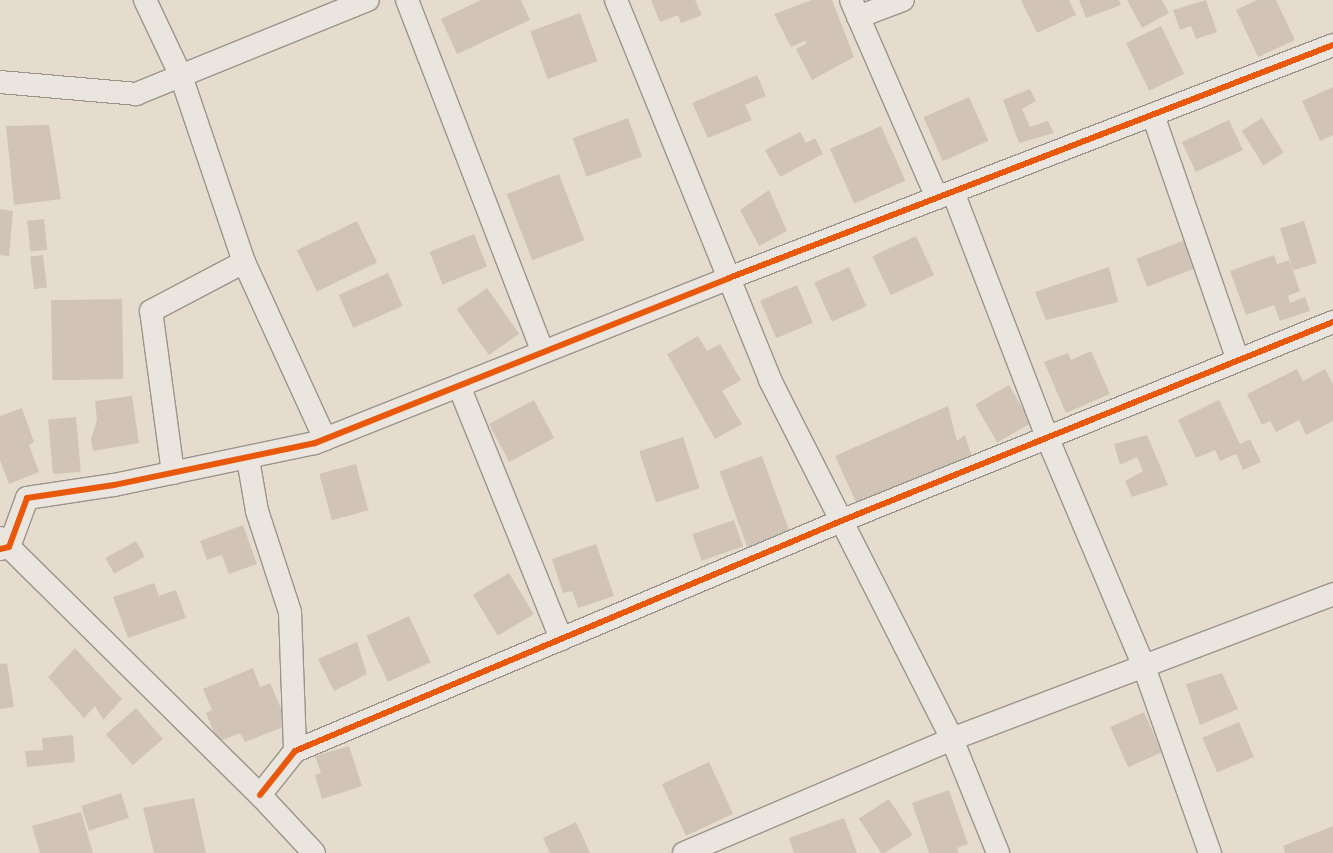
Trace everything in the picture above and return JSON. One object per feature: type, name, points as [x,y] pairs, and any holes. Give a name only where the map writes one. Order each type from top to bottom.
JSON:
[{"type":"street","points":[[145,0],[181,76],[244,262],[325,439]]},
{"type":"street","points":[[0,82],[136,94],[368,0]]},
{"type":"street","points":[[407,0],[542,352]]},
{"type":"street","points":[[616,0],[770,380],[952,740],[998,853]]},
{"type":"street","points":[[903,0],[854,8],[944,195],[1143,664],[1210,853]]},
{"type":"street","points":[[314,853],[260,795],[3,545],[27,498],[173,474],[248,459],[325,439],[729,278],[1333,45]]},
{"type":"street","points":[[1153,115],[1237,358]]},
{"type":"street","points":[[173,474],[150,312],[244,262]]},
{"type":"street","points":[[260,795],[295,751],[841,521],[1237,358],[1333,322]]},
{"type":"street","points":[[459,386],[561,639]]},
{"type":"street","points":[[248,459],[257,511],[290,612],[295,751]]},
{"type":"street","points":[[688,852],[952,740],[1143,664],[1333,594]]},
{"type":"building","points":[[481,0],[521,0],[530,20],[457,54],[441,19]]},
{"type":"building","points":[[651,0],[695,0],[702,15],[681,23],[678,15],[660,22]]},
{"type":"building","points":[[812,0],[832,0],[854,57],[812,80],[796,49],[807,43],[805,41],[791,47],[774,14]]},
{"type":"building","points":[[1021,0],[1069,0],[1076,15],[1037,33]]},
{"type":"building","points":[[1079,0],[1119,0],[1121,5],[1086,18]]},
{"type":"building","points":[[1127,0],[1162,0],[1169,13],[1142,28]]},
{"type":"building","points":[[1206,0],[1217,32],[1196,39],[1191,26],[1180,30],[1173,10]]},
{"type":"building","points":[[1257,0],[1276,0],[1295,40],[1258,57],[1236,10]]},
{"type":"building","points":[[580,13],[597,61],[548,79],[530,31]]},
{"type":"building","points":[[1161,26],[1184,74],[1149,91],[1126,43]]},
{"type":"building","points":[[757,75],[766,96],[745,105],[752,120],[708,138],[692,103]]},
{"type":"building","points":[[1333,87],[1333,135],[1320,141],[1302,101]]},
{"type":"building","points":[[1030,89],[1036,101],[1022,109],[1030,127],[1048,121],[1054,133],[1019,143],[1003,100]]},
{"type":"building","points":[[969,97],[989,141],[943,161],[923,117]]},
{"type":"building","points":[[628,118],[642,157],[587,177],[573,138]]},
{"type":"building","points":[[1262,118],[1284,153],[1263,165],[1242,131]]},
{"type":"building","points":[[1229,120],[1243,150],[1196,172],[1182,142]]},
{"type":"building","points":[[49,125],[61,199],[14,205],[6,126]]},
{"type":"building","points":[[881,126],[905,181],[854,204],[830,149]]},
{"type":"building","points":[[800,132],[806,143],[815,138],[823,154],[780,177],[765,150]]},
{"type":"building","points":[[559,174],[584,240],[532,260],[507,194]]},
{"type":"building","points":[[769,190],[787,231],[759,246],[740,210]]},
{"type":"building","points":[[0,209],[13,211],[9,256],[0,255]]},
{"type":"building","points":[[44,219],[47,250],[30,252],[27,221]]},
{"type":"building","points":[[357,221],[377,262],[317,292],[297,250]]},
{"type":"building","points":[[1304,221],[1317,263],[1293,270],[1280,228]]},
{"type":"building","points":[[474,234],[487,266],[443,284],[429,252]]},
{"type":"building","points":[[916,236],[934,275],[891,295],[872,256]]},
{"type":"building","points":[[1185,240],[1196,268],[1147,287],[1136,259]]},
{"type":"building","points":[[43,255],[47,288],[34,289],[30,257]]},
{"type":"building","points":[[1274,255],[1277,264],[1289,260],[1300,291],[1288,296],[1290,303],[1305,297],[1310,311],[1280,321],[1274,305],[1246,315],[1230,271]]},
{"type":"building","points":[[849,267],[866,306],[832,322],[814,282]]},
{"type":"building","points":[[1109,267],[1118,302],[1046,320],[1035,292]]},
{"type":"building","points":[[388,273],[403,306],[353,328],[339,295]]},
{"type":"building","points":[[797,285],[813,323],[776,338],[760,301]]},
{"type":"building","points":[[487,288],[519,334],[489,355],[457,309]]},
{"type":"building","points":[[122,299],[123,379],[52,380],[51,300]]},
{"type":"building","points":[[698,336],[707,351],[720,344],[741,380],[722,391],[742,424],[715,439],[667,354]]},
{"type":"building","points":[[1091,351],[1110,394],[1066,413],[1044,362],[1068,353],[1071,360]]},
{"type":"building","points":[[1297,369],[1303,381],[1325,369],[1333,384],[1333,421],[1306,435],[1299,420],[1276,432],[1270,421],[1262,425],[1247,394]]},
{"type":"building","points":[[1009,385],[1031,423],[997,443],[975,404]]},
{"type":"building","points":[[132,396],[139,443],[93,451],[91,439],[97,420],[95,401]]},
{"type":"building","points":[[534,400],[554,438],[509,462],[489,424]]},
{"type":"building","points":[[1219,400],[1240,444],[1250,439],[1261,462],[1243,470],[1236,454],[1220,461],[1215,450],[1196,458],[1178,420]]},
{"type":"building","points":[[948,406],[957,441],[965,435],[974,464],[857,504],[835,456]]},
{"type":"building","points":[[22,408],[34,442],[29,445],[39,472],[9,484],[0,460],[0,416]]},
{"type":"building","points":[[76,417],[81,472],[53,474],[48,419]]},
{"type":"building","points":[[1147,435],[1168,485],[1132,497],[1125,481],[1143,471],[1137,457],[1120,465],[1114,444]]},
{"type":"building","points":[[683,437],[700,488],[656,503],[639,451]]},
{"type":"building","points":[[762,456],[790,534],[748,549],[720,471]]},
{"type":"building","points":[[356,464],[368,510],[332,520],[319,474]]},
{"type":"building","points":[[734,520],[743,546],[702,561],[692,534]]},
{"type":"building","points":[[243,525],[257,564],[229,574],[222,555],[207,560],[200,541]]},
{"type":"building","points":[[136,541],[145,557],[114,574],[105,558]]},
{"type":"building","points":[[596,544],[614,596],[578,608],[572,591],[563,593],[552,559]]},
{"type":"building","points":[[509,573],[534,614],[498,636],[473,595]]},
{"type":"building","points":[[154,583],[159,596],[176,590],[186,618],[128,638],[113,597]]},
{"type":"building","points":[[409,616],[431,662],[388,682],[366,636]]},
{"type":"building","points":[[357,642],[367,674],[334,691],[318,659]]},
{"type":"building","points":[[75,648],[122,699],[103,720],[95,706],[84,718],[48,677]]},
{"type":"building","points":[[7,663],[14,707],[0,709],[0,664]]},
{"type":"building","points":[[253,668],[260,687],[270,683],[288,725],[245,742],[240,733],[218,742],[206,713],[212,710],[203,689]]},
{"type":"building","points":[[1222,673],[1238,709],[1200,725],[1186,684]]},
{"type":"building","points":[[136,708],[163,739],[133,765],[106,734]]},
{"type":"building","points":[[1144,712],[1162,752],[1128,767],[1110,727]]},
{"type":"building","points":[[1239,722],[1254,757],[1217,773],[1202,738]]},
{"type":"building","points":[[73,735],[75,762],[27,767],[25,751],[43,750],[42,738]]},
{"type":"building","points":[[349,746],[362,786],[322,799],[315,775],[321,773],[315,756]]},
{"type":"building","points":[[709,762],[733,814],[686,836],[662,784]]},
{"type":"building","points":[[949,790],[968,844],[957,848],[959,853],[929,853],[912,803]]},
{"type":"building","points":[[121,793],[129,818],[89,831],[81,806]]},
{"type":"building","points":[[194,798],[206,853],[154,853],[143,808]]},
{"type":"building","points":[[889,799],[912,835],[885,853],[881,853],[859,819]]},
{"type":"building","points":[[81,812],[93,853],[40,853],[32,826]]},
{"type":"building","points":[[844,818],[857,853],[794,853],[789,838]]},
{"type":"building","points":[[576,822],[590,853],[550,853],[543,838]]},
{"type":"building","points":[[1333,826],[1333,853],[1285,853],[1283,846]]},
{"type":"cycle path","points":[[0,549],[9,547],[27,498],[114,485],[315,443],[729,278],[1333,45]]},
{"type":"cycle path","points":[[260,795],[295,751],[841,521],[1333,322]]}]
